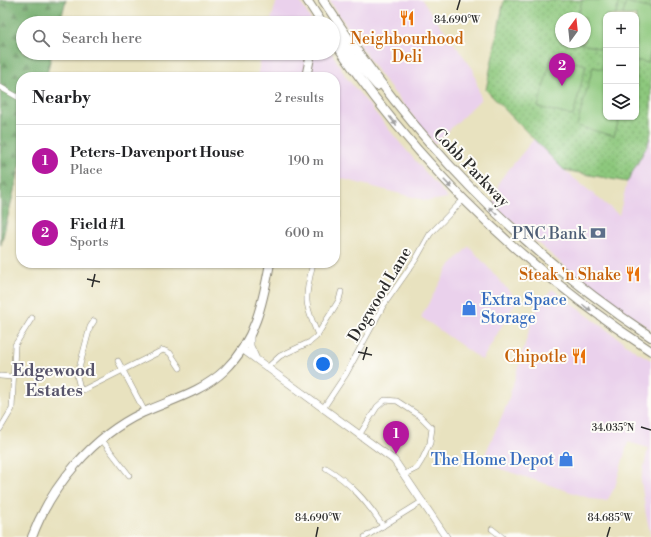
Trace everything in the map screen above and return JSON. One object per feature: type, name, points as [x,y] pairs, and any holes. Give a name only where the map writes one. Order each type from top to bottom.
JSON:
[{"type":"main road","points":[[308,0],[316,16]]},
{"type":"main road","points":[[320,16],[323,0]]},
{"type":"main road","name":"Cobb Parkway","points":[[323,0],[333,16]]},
{"type":"main road","name":"Cobb Parkway","points":[[340,26],[355,49],[394,101],[456,174],[522,238],[582,288],[651,337]]},
{"type":"main road","points":[[340,39],[361,69],[394,101]]},
{"type":"main road","name":"Cobb Parkway","points":[[340,52],[401,132],[463,200],[506,240],[562,288],[603,319],[651,351]]},
{"type":"main road","points":[[307,72],[310,60]]},
{"type":"main road","points":[[32,537],[48,505],[65,478],[81,458],[102,440],[130,420],[208,384],[225,370],[242,349],[250,336],[263,301],[269,268]]},
{"type":"street","points":[[0,87],[16,96]]},
{"type":"street","name":"Dogwood Lane","points":[[324,407],[346,374],[384,306],[416,259],[430,234],[463,200]]},
{"type":"street","points":[[312,268],[305,295],[309,314],[318,335]]},
{"type":"street","points":[[268,367],[280,356],[310,342],[318,335],[339,300],[341,292]]},
{"type":"street","points":[[0,429],[12,409],[15,346],[32,318]]},
{"type":"street","points":[[94,321],[90,327],[78,376],[80,388],[83,390],[166,350],[175,357],[180,368]]},
{"type":"street","points":[[250,336],[251,349],[256,359]]},
{"type":"street","points":[[242,349],[324,407],[394,460],[406,474],[446,537]]},
{"type":"street","points":[[118,361],[145,412]]},
{"type":"street","points":[[0,376],[13,377]]},
{"type":"street","points":[[360,434],[377,407],[385,400],[397,400],[429,423],[433,433],[430,443],[417,468],[406,474]]},
{"type":"street","points":[[102,440],[129,475]]},
{"type":"street","points":[[326,468],[354,488],[367,502],[383,526]]},
{"type":"street","points":[[365,537],[423,501]]},
{"type":"street","points":[[492,529],[502,537]]},
{"type":"shaded area","points":[[277,0],[299,0],[309,16],[272,16]]},
{"type":"shaded area","points":[[329,0],[422,0],[473,69],[481,99],[435,144],[380,75]]},
{"type":"shaded area","points":[[261,60],[336,60],[346,77],[448,198],[428,201],[340,178],[340,72],[258,72]]},
{"type":"shaded area","points":[[651,132],[651,330],[581,280],[493,205],[500,180],[534,139],[564,170],[619,215],[627,182],[648,144]]},
{"type":"shaded area","name":"Extra Space Storage","points":[[469,246],[517,300],[482,360],[421,317],[448,268]]},
{"type":"shaded area","points":[[552,289],[637,352],[651,360],[651,537],[641,481],[648,448],[628,442],[615,487],[607,501],[592,499],[489,465],[484,457],[507,404],[534,314]]},
{"type":"green space","points":[[0,0],[66,0],[62,16],[16,16],[16,60],[50,60],[47,72],[16,72],[16,183],[1,245]]},
{"type":"green space","points":[[504,0],[651,0],[651,132],[648,144],[627,182],[564,170],[486,90]]},
{"type":"green space","points":[[582,0],[619,0],[617,12],[603,12],[603,49],[591,46],[591,12],[579,12]]},
{"type":"green space","points":[[626,2],[651,9],[651,50],[648,63],[639,61],[639,12],[624,12]]},
{"type":"green space","points":[[552,56],[586,65],[573,116],[538,107]]},
{"type":"green space","points":[[593,67],[603,69],[603,120],[619,120],[614,136],[577,126]]},
{"type":"place","name":"Neighbourhood Deli","points":[[407,18]]},
{"type":"place","name":"Field #1","points":[[562,86]]},
{"type":"place","name":"PNC Bank","points":[[598,233]]},
{"type":"place","name":"Steak 'n Shake","points":[[633,274]]},
{"type":"place","name":"Extra Space Storage","points":[[469,308]]},
{"type":"place","name":"Chipotle","points":[[579,356]]},
{"type":"place","name":"Peters-Davenport House","points":[[396,454]]},
{"type":"place","name":"The Home Depot","points":[[566,459]]},
{"type":"district","name":"Edgewood Estates","points":[[54,380]]}]
